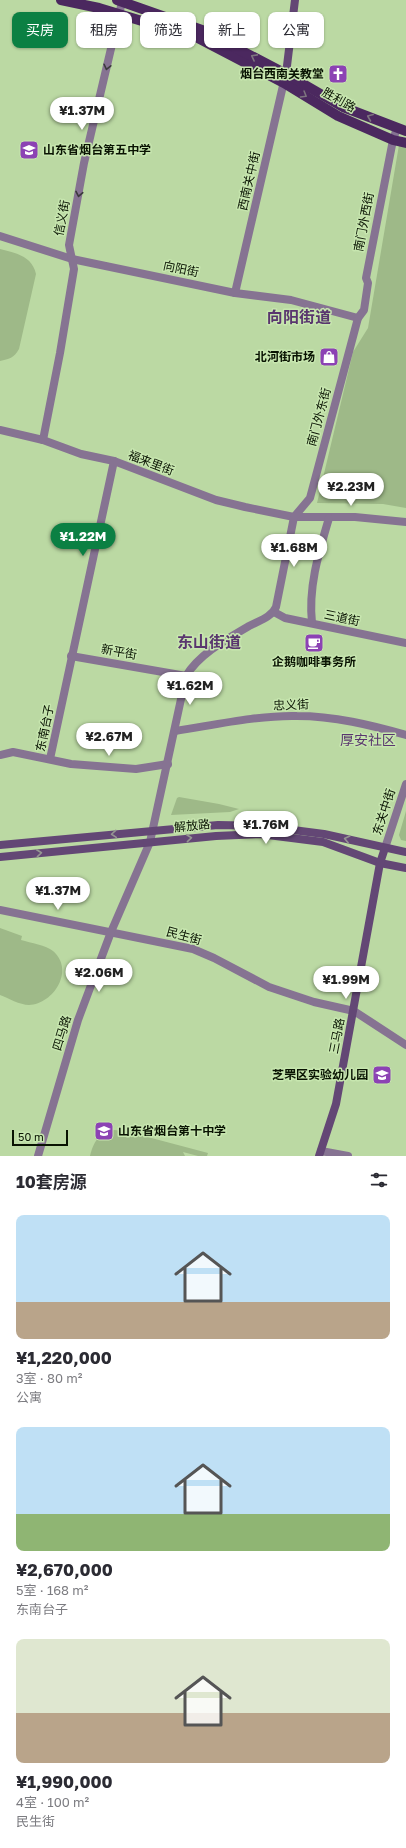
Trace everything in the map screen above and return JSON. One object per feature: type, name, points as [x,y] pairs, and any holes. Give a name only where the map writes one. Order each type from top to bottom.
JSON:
[{"type":"main road","name":"胜利路","points":[[61,0],[111,12]]},
{"type":"main road","points":[[285,78],[295,0]]},
{"type":"main road","name":"胜利路","points":[[119,1],[202,30],[285,78],[338,116],[393,140],[406,143]]},
{"type":"main road","name":"胜利路","points":[[132,19],[198,38],[285,78],[343,107],[401,130]]},
{"type":"main road","name":"解放路","points":[[0,845],[218,825],[262,826],[324,834],[406,852]]},
{"type":"main road","name":"解放路","points":[[0,857],[216,836],[260,834],[323,842],[380,863],[406,868]]},
{"type":"main road","name":"三马路","points":[[320,1154],[336,1104],[380,863],[385,848]]},
{"type":"street","name":"信义街","points":[[119,1],[120,12]]},
{"type":"street","name":"信义街","points":[[43,440],[60,353],[74,269],[69,245],[84,163],[112,48]]},
{"type":"street","name":"西南关中街","points":[[235,293],[285,78]]},
{"type":"street","name":"南门外西街","points":[[358,318],[364,310],[368,284],[366,278],[393,140],[401,130]]},
{"type":"street","name":"向阳街","points":[[0,236],[72,259],[235,293],[291,300],[358,318]]},
{"type":"street","name":"南门外东街","points":[[294,516],[310,498],[358,318]]},
{"type":"street","name":"福来里街","points":[[0,430],[43,440],[81,454],[114,462],[216,500],[294,516],[329,518],[355,517],[406,522]]},
{"type":"street","name":"东南台子","points":[[114,462],[50,759],[70,764],[136,769],[168,764]]},
{"type":"street","points":[[186,676],[191,668],[206,655],[247,627],[274,612],[278,600],[294,516]]},
{"type":"street","points":[[312,624],[310,606],[312,585],[329,518]]},
{"type":"street","name":"三道街","points":[[274,612],[285,618],[406,643]]},
{"type":"street","name":"新平街","points":[[71,656],[186,676]]},
{"type":"street","name":"四马路","points":[[38,1156],[78,1020],[111,932],[150,842],[175,731],[183,684],[186,676]]},
{"type":"street","name":"忠义街","points":[[175,731],[232,722],[296,716],[339,720],[377,727],[406,735]]},
{"type":"street","points":[[0,755],[13,752],[50,759]]},
{"type":"street","name":"东关中街","points":[[385,848],[406,784]]},
{"type":"street","name":"民生街","points":[[0,910],[193,949],[214,958],[269,987],[314,1002],[354,1011]]},
{"type":"street","points":[[354,1011],[406,1045]]},
{"type":"street","points":[[320,1154],[348,1156]]},
{"type":"green space","points":[[399,145],[406,147],[406,508],[383,504],[317,503],[353,352],[368,328]]},
{"type":"green space","points":[[0,249],[17,254],[27,259],[34,268],[36,274],[19,349],[11,358],[0,361]]},
{"type":"green space","points":[[179,797],[239,809],[230,812],[171,815],[177,798]]},
{"type":"green space","points":[[406,811],[406,841],[401,840],[399,835]]},
{"type":"green space","points":[[0,928],[22,936],[21,940],[50,949],[59,959],[62,967],[62,976],[59,985],[46,999],[38,1003],[25,1005],[0,995]]},
{"type":"green space","points":[[114,1130],[125,1131],[208,1153],[207,1156],[198,1156],[183,1152],[185,1156],[90,1156],[95,1142],[100,1136]]},
{"type":"place","name":"烟台西南关教堂","points":[[338,74]]},
{"type":"place","name":"山东省烟台第五中学","points":[[29,150]]},
{"type":"place","name":"北河街市场","points":[[329,357]]},
{"type":"place","name":"企鹅咖啡事务所","points":[[314,643]]},
{"type":"place","name":"芝罘区实验幼儿园","points":[[382,1075]]},
{"type":"place","name":"山东省烟台第十中学","points":[[104,1131]]},
{"type":"district","name":"向阳街道","points":[[299,317]]},
{"type":"district","name":"东山街道","points":[[209,642]]},
{"type":"district","name":"厚安社区","points":[[368,740]]}]
